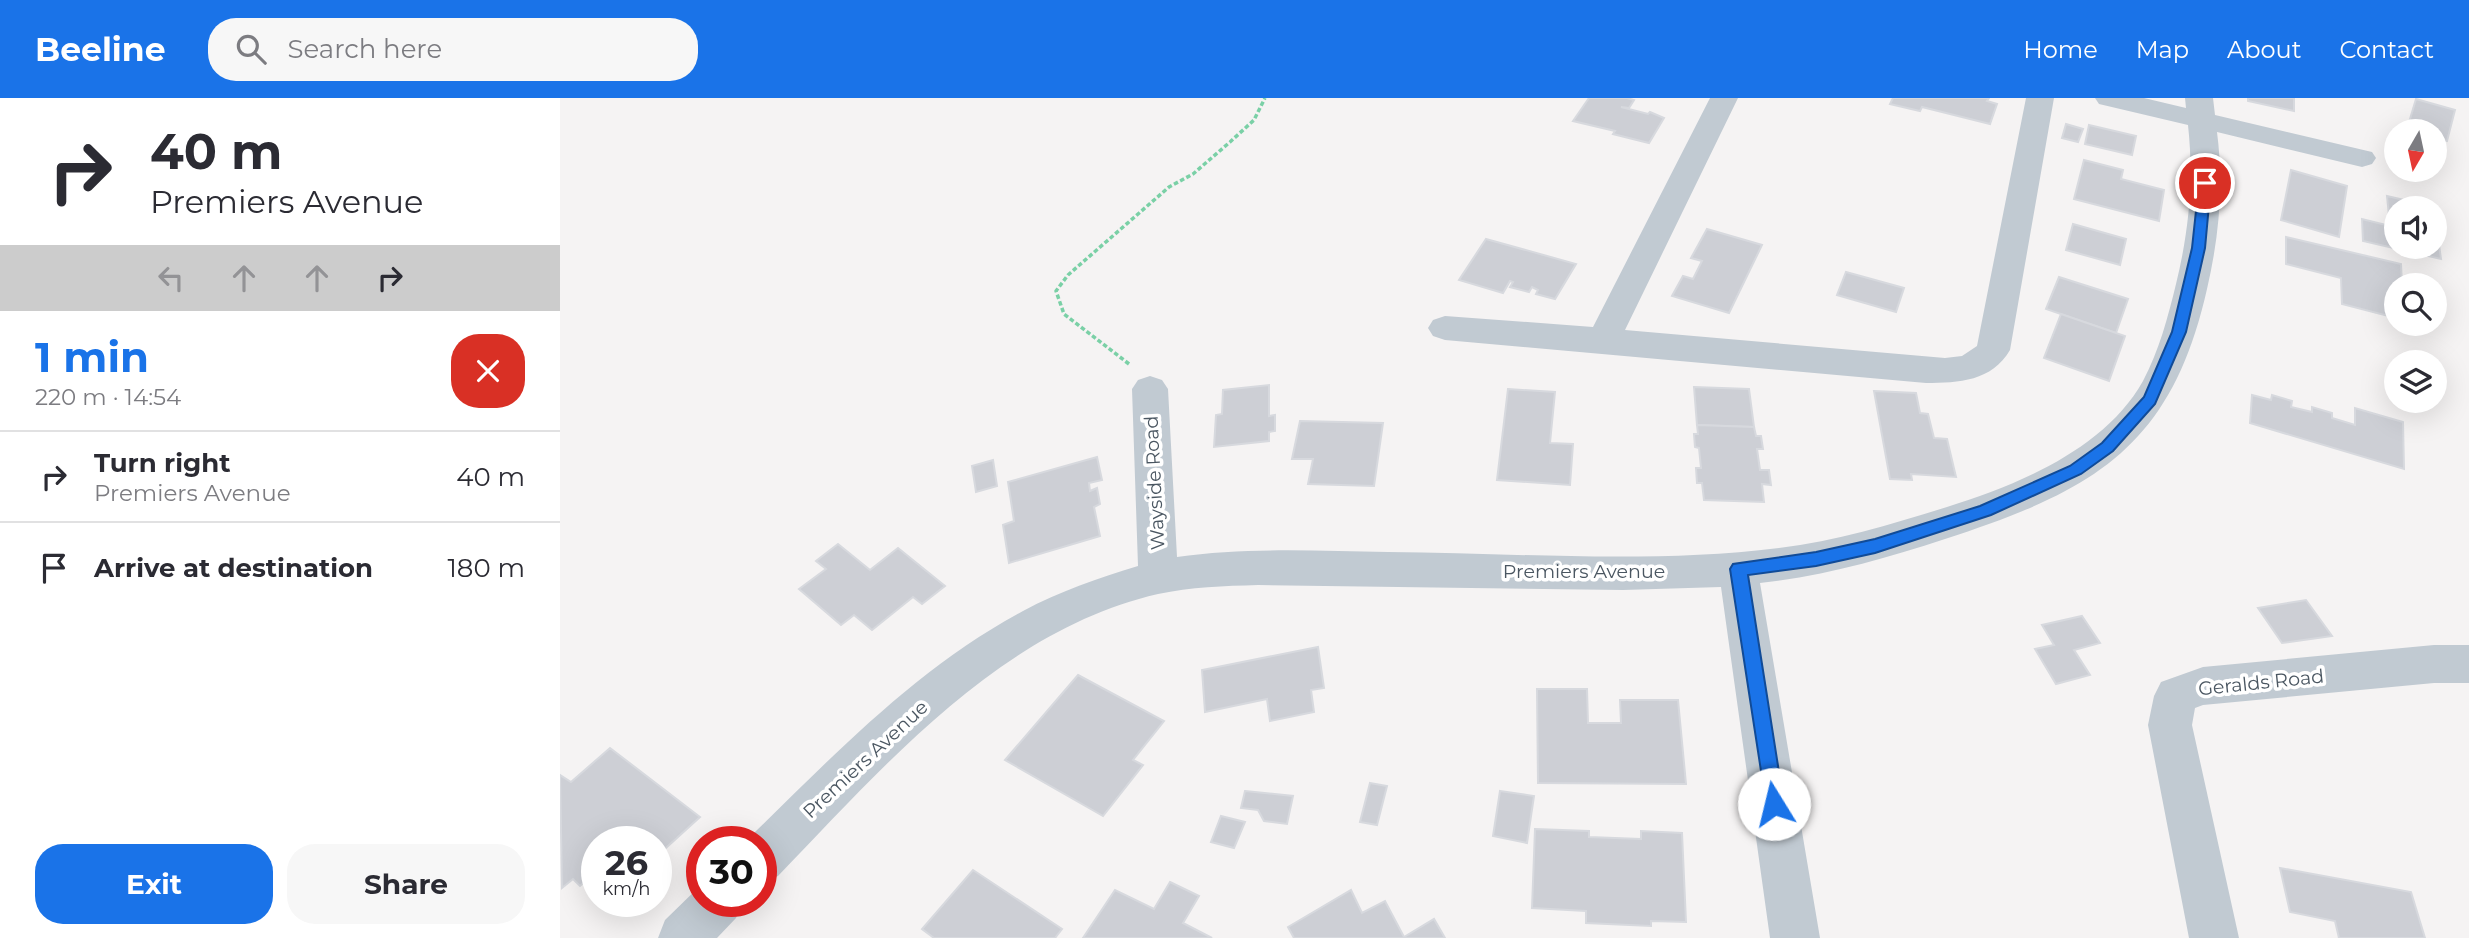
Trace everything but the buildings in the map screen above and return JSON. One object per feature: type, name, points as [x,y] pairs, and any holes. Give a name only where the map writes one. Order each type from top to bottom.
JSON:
[{"type":"street","points":[[1603,340],[1724,98]]},
{"type":"street","points":[[1445,328],[1926,370],[1971,368],[1985,361],[1993,350],[2040,98]]},
{"type":"street","points":[[2109,98],[2200,109],[2362,158]]},
{"type":"street","name":"Premiers Avenue","points":[[777,843],[898,724],[995,647],[1051,615],[1105,593],[1158,577],[1226,569],[1411,568],[1612,572],[1738,569],[1816,559],[1875,546],[1985,511],[2076,470],[2108,447],[2150,400],[2179,332],[2206,200],[2200,109]]},
{"type":"street","name":"Wayside Road","points":[[1150,389],[1158,577]]},
{"type":"street","points":[[1738,569],[1795,938]]},
{"type":"street","name":"Geralds Road","points":[[2214,938],[2170,725],[2176,696],[2203,686],[2434,664],[2469,664]]},
{"type":"path","points":[[1150,389],[1122,356],[1064,314],[1056,291],[1068,275],[1169,187],[1194,174],[1254,120],[1265,98]]},
{"type":"route","points":[[1774,804],[1738,569],[1816,559],[1875,546],[1985,511],[2076,470],[2108,447],[2150,400],[2179,332],[2198,248],[2206,200],[2205,183]]}]
